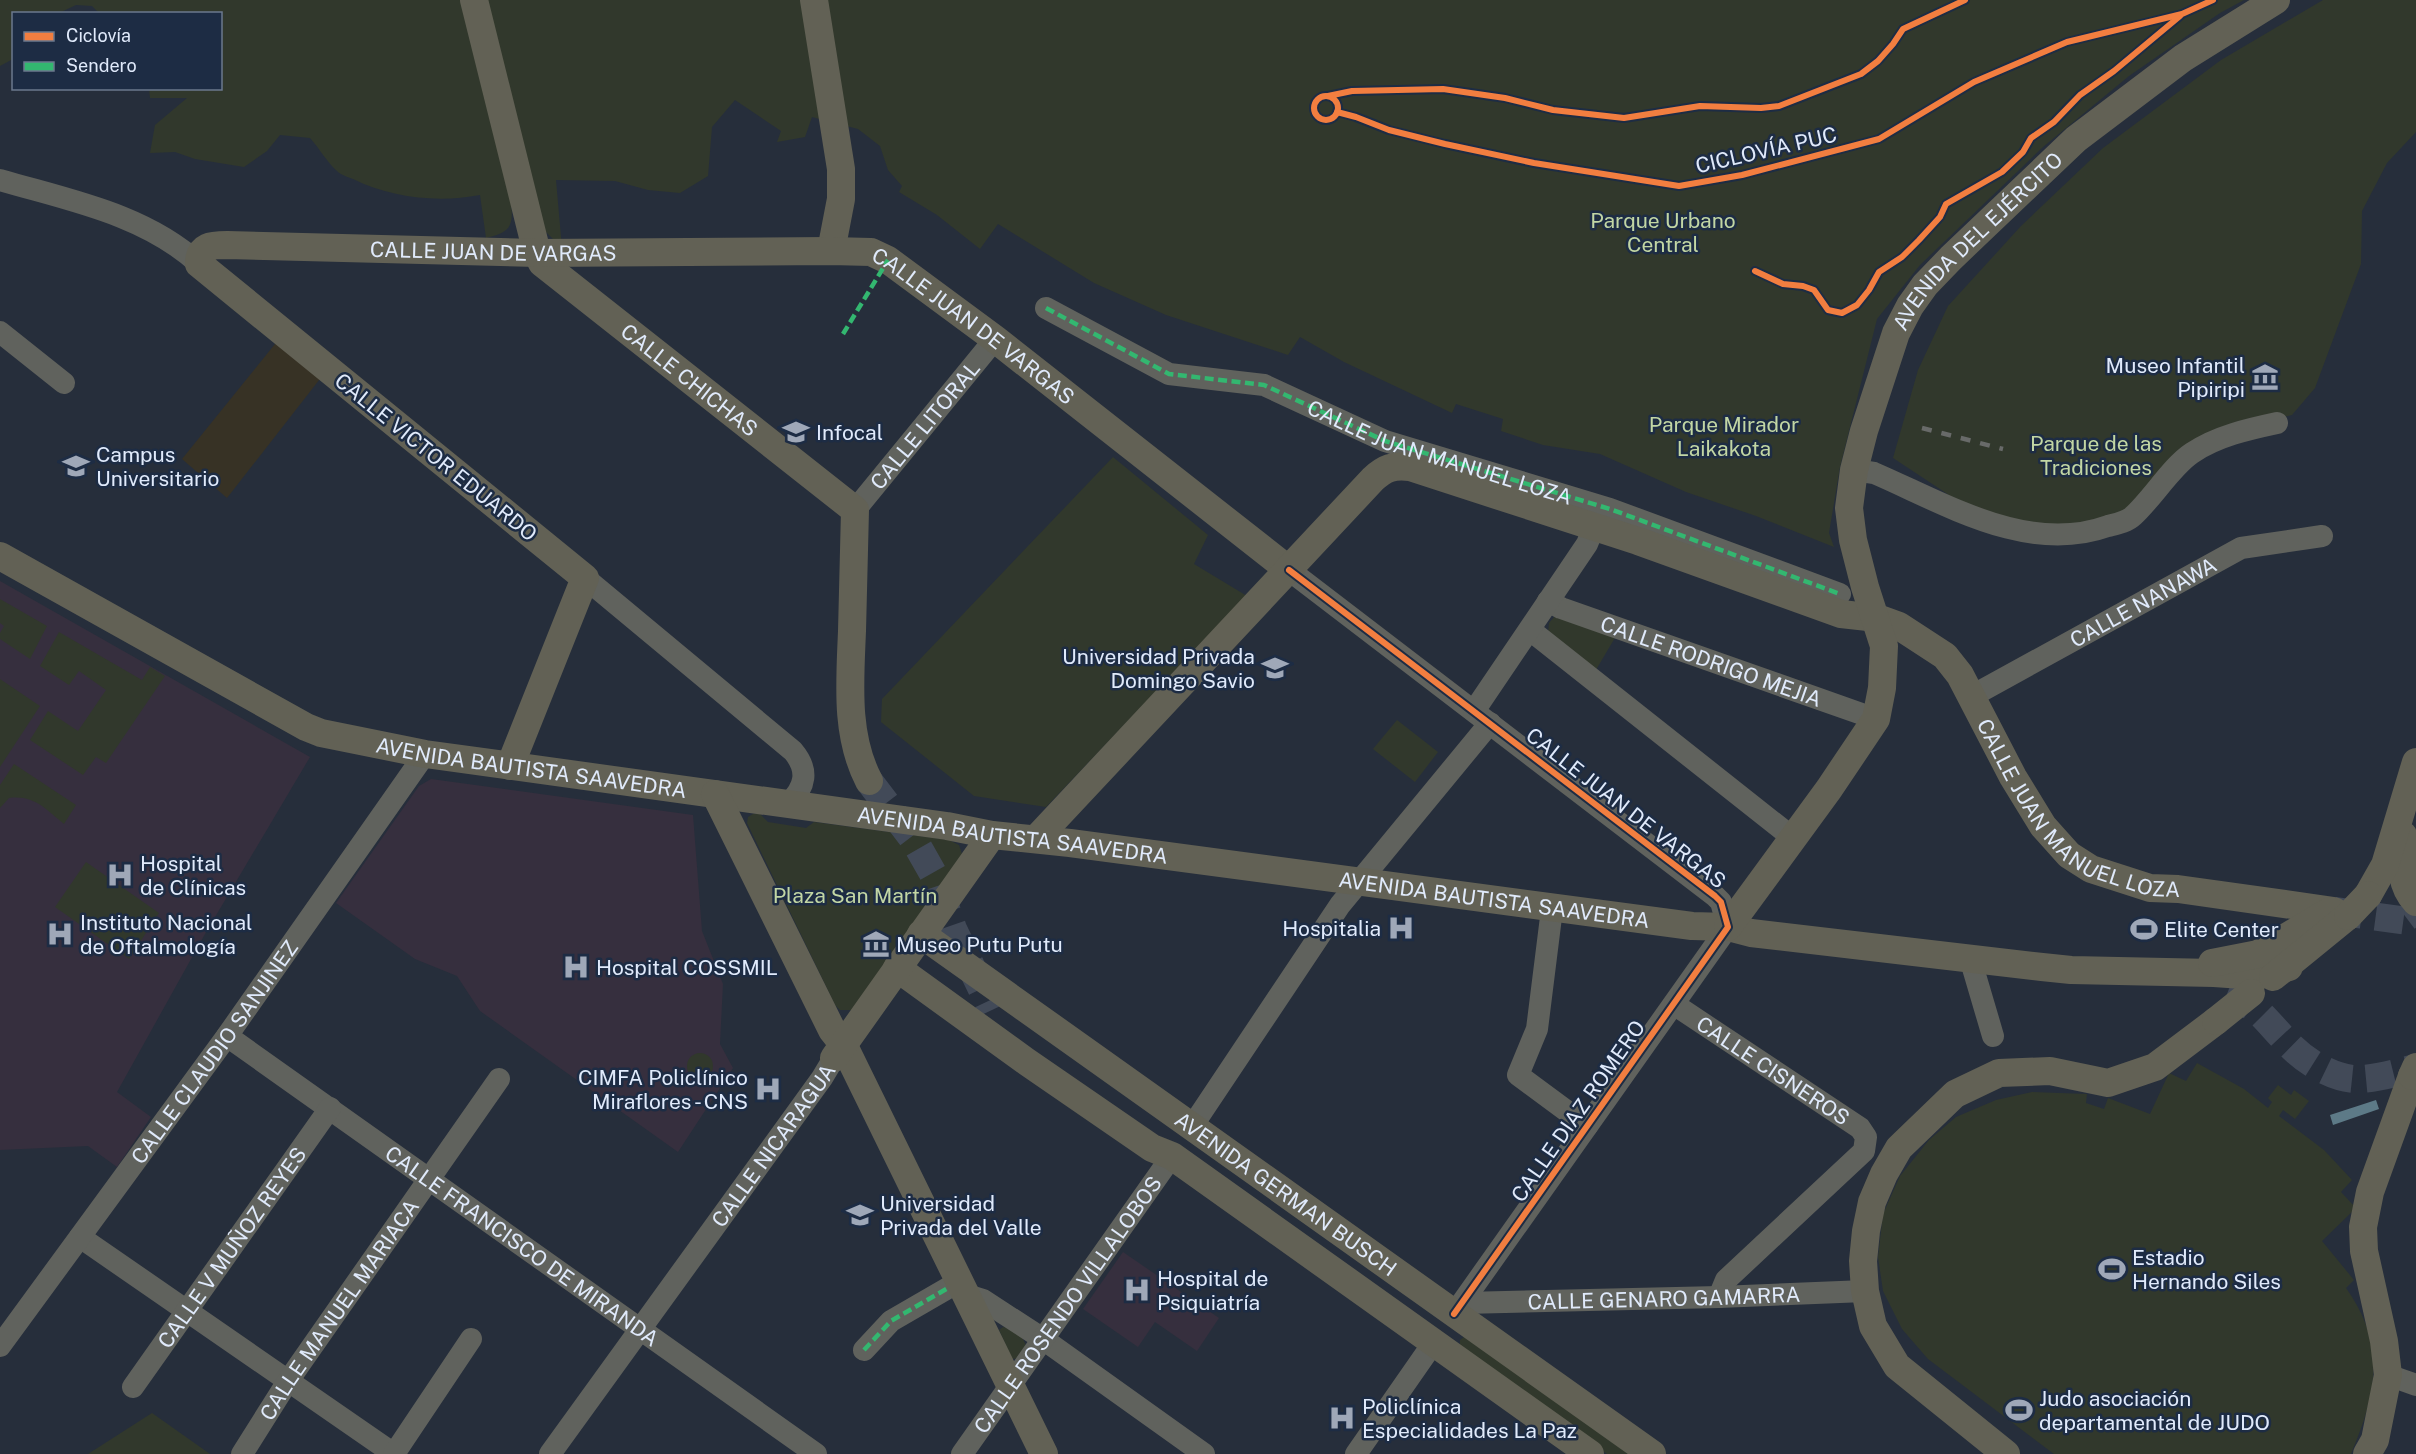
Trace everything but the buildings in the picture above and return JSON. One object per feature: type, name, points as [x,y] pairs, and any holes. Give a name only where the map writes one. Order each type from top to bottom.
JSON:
[{"type":"main road","name":"CALLE CHICHAS","points":[[474,0],[537,252],[549,269],[855,510]]},
{"type":"main road","points":[[814,0],[841,169],[841,199],[831,250]]},
{"type":"main road","name":"AVENIDA DEL EJÉRCITO","points":[[1849,598],[1853,540],[1849,508],[1854,470],[1896,333],[1910,306],[1925,285],[2042,169],[2076,140],[2183,58],[2276,0]]},
{"type":"main road","name":"CALLE JUAN DE VARGAS","points":[[199,264],[201,252],[212,245],[537,252],[831,250],[871,252],[888,261],[995,339],[1289,570]]},
{"type":"main road","name":"CALLE VICTOR EDUARDO","points":[[199,264],[585,578]]},
{"type":"main road","name":"CALLE JUAN MANUEL LOZA","points":[[1289,570],[1373,479],[1384,469],[1395,465],[1410,467],[1594,526],[1849,598],[1876,618],[1899,626],[1945,656],[1960,675],[2013,777],[2043,826],[2069,855],[2091,869],[2150,888],[2337,913]]},
{"type":"main road","points":[[855,510],[850,699],[854,741],[859,763],[869,781]]},
{"type":"main road","name":"AVENIDA BAUTISTA SAAVEDRA","points":[[0,556],[306,727],[321,733],[425,754],[947,826],[992,835],[1552,909],[1692,927],[1728,927],[1751,933],[2042,967],[2257,976],[2289,967]]},
{"type":"main road","points":[[1036,839],[1289,570]]},
{"type":"main road","points":[[510,766],[585,578]]},
{"type":"main road","points":[[1728,927],[1876,719],[1882,688],[1884,646],[1876,618]]},
{"type":"main road","points":[[2042,967],[2065,956],[2185,964],[2231,960],[2266,950],[2337,913],[2368,895],[2385,865],[2416,762]]},
{"type":"main road","points":[[715,794],[1005,1392],[1028,1454]]},
{"type":"main road","points":[[2406,794],[2402,868],[2408,892],[2416,902]]},
{"type":"main road","name":"CALLE NICARAGUA","points":[[836,1044],[897,968],[992,835]]},
{"type":"main road","points":[[2002,1452],[1897,1366],[1873,1326],[1865,1291],[1863,1261],[1866,1231],[1872,1202],[1899,1148],[1956,1094],[1999,1073],[2050,1071],[2108,1083],[2155,1067],[2216,1021],[2239,994],[2289,967],[2337,913]]},
{"type":"main road","name":"AVENIDA GERMAN BUSCH","points":[[921,934],[1191,1128],[1459,1309],[1652,1454]]},
{"type":"main road","name":"AVENIDA GERMAN BUSCH","points":[[897,968],[1027,1062],[1152,1148],[1172,1156],[1590,1454]]},
{"type":"main road","name":"AVENIDA BAUTISTA SAAVEDRA","points":[[2071,970],[2095,979],[2239,994]]},
{"type":"main road","points":[[992,1010],[1039,1058],[1159,1138],[1172,1156],[1191,1128]]},
{"type":"main road","points":[[2367,1454],[2374,1440],[2388,1374],[2384,1341],[2364,1251],[2363,1227],[2370,1192],[2413,1079]]},
{"type":"main road","points":[[1434,1342],[1459,1309]]},
{"type":"main road","points":[[1005,1392],[1044,1454]]},
{"type":"street","name":"CALLE VICTOR EDUARDO","points":[[0,180],[143,225],[184,250],[199,264]]},
{"type":"street","name":"CALLE JUAN MANUEL LOZA","points":[[1046,308],[1169,374],[1264,385],[1385,441],[1610,509],[1849,598]]},
{"type":"street","points":[[0,332],[64,382]]},
{"type":"street","name":"CALLE LITORAL","points":[[855,510],[995,339]]},
{"type":"street","points":[[1854,470],[1874,473],[1999,525],[2036,534],[2078,533],[2095,531],[2131,518],[2191,453],[2238,432],[2277,423]]},
{"type":"street","points":[[1191,1128],[1340,905],[1482,717],[1530,630],[1587,544],[1594,526]]},
{"type":"street","name":"CALLE NANAWA","points":[[1971,696],[2241,548],[2322,536]]},
{"type":"street","name":"CALLE JUAN DE VARGAS","points":[[1289,570],[1715,896],[1721,902],[1728,927]]},
{"type":"street","name":"CALLE VICTOR EDUARDO","points":[[585,578],[793,751],[801,760],[805,772],[803,786],[788,804]]},
{"type":"street","name":"CALLE RODRIGO MEJIA","points":[[1548,601],[1561,608],[1876,719]]},
{"type":"street","points":[[1530,630],[1793,838]]},
{"type":"street","name":"CALLE CLAUDIO SANJINEZ","points":[[0,1346],[227,1036],[425,754]]},
{"type":"street","points":[[1552,909],[1537,1029],[1518,1075],[1587,1126]]},
{"type":"street","name":"CALLE DIAZ ROMERO","points":[[1459,1309],[1728,927]]},
{"type":"street","points":[[1970,958],[1993,1036]]},
{"type":"street","name":"CALLE CISNEROS","points":[[1675,1005],[1860,1128],[1866,1137],[1864,1151],[1726,1280],[1719,1298]]},
{"type":"street","name":"CALLE FRANCISCO DE MIRANDA","points":[[227,1036],[816,1454]]},
{"type":"street","name":"CALLE NICARAGUA","points":[[550,1454],[815,1087],[836,1044]]},
{"type":"street","name":"CALLE MANUEL MARIACA","points":[[242,1454],[288,1381],[499,1079]]},
{"type":"street","name":"CALLE V MUÑOZ REYES","points":[[133,1387],[330,1108]]},
{"type":"street","name":"CALLE ROSENDO VILLALOBOS","points":[[962,1454],[1172,1156]]},
{"type":"street","points":[[80,1237],[394,1454],[471,1339]]},
{"type":"street","name":"CALLE GENARO GAMARRA","points":[[1459,1309],[1865,1291]]},
{"type":"street","points":[[864,1350],[891,1321],[957,1292],[983,1300],[1043,1339],[1204,1454]]},
{"type":"street","points":[[1356,1454],[1434,1342]]},
{"type":"street","points":[[2388,1374],[2416,1385]]},
{"type":"shaded area","points":[[279,339],[323,375],[227,498],[182,459]]},
{"type":"shaded area","name":"Hospital de Clínicas","points":[[0,581],[310,757],[205,934],[117,1092],[151,1117],[117,1167],[88,1146],[0,1150]]},
{"type":"shaded area","name":"Hospital COSSMIL","points":[[431,779],[693,815],[702,931],[723,984],[720,1044],[733,1068],[678,1152],[480,1011],[457,976],[415,959],[336,903],[419,786]]},
{"type":"shaded area","name":"Hospital de Psiquiatría","points":[[1123,1252],[1219,1318],[1197,1351],[1155,1322],[1138,1347],[1083,1309]]},
{"type":"green space","name":"Parque Urbano Central","points":[[0,0],[2244,0],[2220,13],[2129,76],[2043,147],[1920,265],[1877,319],[1840,467],[1829,533],[1834,547],[1756,516],[1686,492],[1600,454],[1543,445],[1501,431],[1503,419],[1456,404],[1452,413],[1344,362],[1300,337],[1288,355],[1166,315],[1094,283],[998,224],[980,249],[937,215],[899,192],[902,186],[888,170],[880,146],[858,129],[812,117],[805,137],[777,142],[781,131],[735,100],[712,127],[708,176],[680,193],[648,190],[615,181],[556,180],[562,248],[541,227],[511,203],[512,218],[508,228],[500,234],[486,238],[480,195],[448,199],[415,197],[383,191],[339,172],[310,138],[280,135],[267,151],[244,167],[195,159],[175,152],[150,153],[155,125],[187,98],[150,98],[149,90],[222,90],[222,12],[98,12],[92,6],[76,5],[61,12],[12,12],[12,60],[0,66]]},
{"type":"green space","name":"Parque de las Tradiciones","points":[[2323,0],[2416,0],[2416,132],[2387,163],[2362,211],[2361,264],[2315,388],[2292,415],[2253,425],[2251,420],[2130,509],[2089,522],[2044,526],[2007,520],[1952,497],[1893,458],[1918,370],[1948,306],[2021,226],[2103,148],[2221,60]]},
{"type":"green space","points":[[1113,457],[1208,535],[1194,564],[1247,596],[1046,807],[974,796],[881,722],[882,699]]},
{"type":"green space","points":[[0,599],[47,626],[30,659],[0,639],[4,626],[0,623]]},
{"type":"green space","points":[[1555,616],[1616,636],[1593,675],[1548,633],[1549,623]]},
{"type":"green space","points":[[59,632],[142,680],[150,667],[165,676],[106,763],[96,757],[83,775],[30,740],[48,711],[78,731],[106,690],[79,671],[69,685],[40,666]]},
{"type":"green space","points":[[0,679],[40,706],[0,767]]},
{"type":"green space","points":[[1397,720],[1438,752],[1415,782],[1373,749]]},
{"type":"green space","points":[[14,764],[76,805],[64,824],[39,804],[26,799],[9,798],[0,808],[0,785]]},
{"type":"green space","name":"Plaza San Martín","points":[[760,814],[768,822],[806,828],[814,822],[949,840],[959,845],[962,854],[852,1010],[840,1010],[835,1005],[747,823],[748,817]]},
{"type":"green space","points":[[86,862],[159,913],[129,959],[55,907]]},
{"type":"green space","points":[[700,1053],[709,1057],[713,1066],[709,1075],[700,1079],[691,1075],[687,1066],[691,1057]]},
{"type":"green space","name":"Estadio Hernando Siles","points":[[2197,1063],[2244,1089],[2268,1108],[2272,1102],[2268,1098],[2278,1085],[2291,1095],[2294,1090],[2309,1101],[2295,1119],[2283,1110],[2279,1116],[2324,1150],[2352,1180],[2341,1192],[2356,1208],[2322,1241],[2354,1280],[2346,1288],[2368,1330],[2372,1350],[2374,1369],[2372,1390],[2351,1454],[2054,1454],[1928,1359],[1902,1329],[1883,1291],[1878,1257],[1883,1214],[1900,1176],[1929,1140],[1956,1117],[1996,1100],[2032,1092],[2087,1094],[2086,1103],[2104,1109],[2108,1098],[2150,1114],[2169,1073],[2186,1081]]},
{"type":"green space","points":[[1003,1327],[1015,1331],[1024,1340],[1026,1348],[1020,1358],[1012,1359],[999,1330]]},
{"type":"green space","points":[[1464,1337],[1636,1454],[1607,1454],[1460,1350],[1460,1340]]},
{"type":"green space","points":[[152,1413],[210,1454],[88,1454]]},
{"type":"water","points":[[2376,1100],[2379,1109],[2333,1125],[2330,1115]]},
{"type":"tunnel","points":[[869,781],[914,840],[935,877],[953,929],[992,1010]]},
{"type":"tunnel","points":[[2334,911],[2416,922]]},
{"type":"tunnel","points":[[2408,920],[2416,914]]},
{"type":"tunnel","points":[[2227,994],[2253,1007],[2299,1054],[2329,1072],[2351,1079],[2361,1079],[2416,1068]]},
{"type":"railway","points":[[1922,428],[2003,449]]},
{"type":"marked path","points":[[843,334],[888,260]]},
{"type":"marked path","points":[[1046,308],[1169,374],[1264,385],[1385,441],[1610,509],[1840,594]]},
{"type":"marked path","points":[[864,1350],[891,1321],[948,1288]]},
{"type":"cycle path","points":[[1328,96],[1352,91],[1443,89],[1505,98],[1553,110],[1624,118],[1700,106],[1761,108],[1779,106],[1861,74],[1878,61],[1903,29],[1965,0]]},
{"type":"cycle path","name":"CICLOVÍA PUC","points":[[1337,112],[1389,130],[1445,144],[1534,163],[1679,186],[1742,175],[1879,139],[1974,82],[2067,42],[2182,14],[2213,0]]},
{"type":"cycle path","points":[[1755,271],[1783,284],[1803,286],[1814,290],[1828,310],[1842,313],[1857,305],[1879,272],[1902,257],[1919,240],[1940,217],[1946,204],[2002,172],[2023,152],[2031,138],[2054,122],[2080,95],[2114,71],[2180,16]]},
{"type":"cycle path","points":[[1326,96],[1331,97],[1337,103],[1338,108],[1337,113],[1331,119],[1326,120],[1321,119],[1315,113],[1314,108],[1315,103],[1321,97],[1326,96]]},
{"type":"cycle path","points":[[1289,570],[1715,896],[1721,902],[1728,927],[1454,1314]]},
{"type":"place","name":"Museo Infantil Pipiripi","points":[[2265,377]]},
{"type":"place","name":"Infocal","points":[[796,432]]},
{"type":"place","name":"Campus Universitario","points":[[76,466]]},
{"type":"place","name":"Universidad Privada Domingo Savio","points":[[1275,668]]},
{"type":"place","name":"Hospital de Clínicas","points":[[120,875]]},
{"type":"place","name":"Hospitalia","points":[[1401,928]]},
{"type":"place","name":"Elite Center","points":[[2144,929]]},
{"type":"place","name":"Instituto Nacional de Oftalmología","points":[[60,934]]},
{"type":"place","name":"Museo Putu Putu","points":[[876,944]]},
{"type":"place","name":"Hospital COSSMIL","points":[[576,967]]},
{"type":"place","name":"CIMFA Policlínico Miraflores - CNS","points":[[768,1089]]},
{"type":"place","name":"Universidad Privada del Valle","points":[[860,1215]]},
{"type":"place","name":"Estadio Hernando Siles","points":[[2112,1269]]},
{"type":"place","name":"Hospital de Psiquiatría","points":[[1137,1290]]},
{"type":"place","name":"Judo asociación departamental de JUDO","points":[[2019,1410]]},
{"type":"place","name":"Policlínica Especialidades La Paz","points":[[1342,1418]]},
{"type":"park label","name":"Parque Mirador Laikakota","points":[[1724,436]]}]
